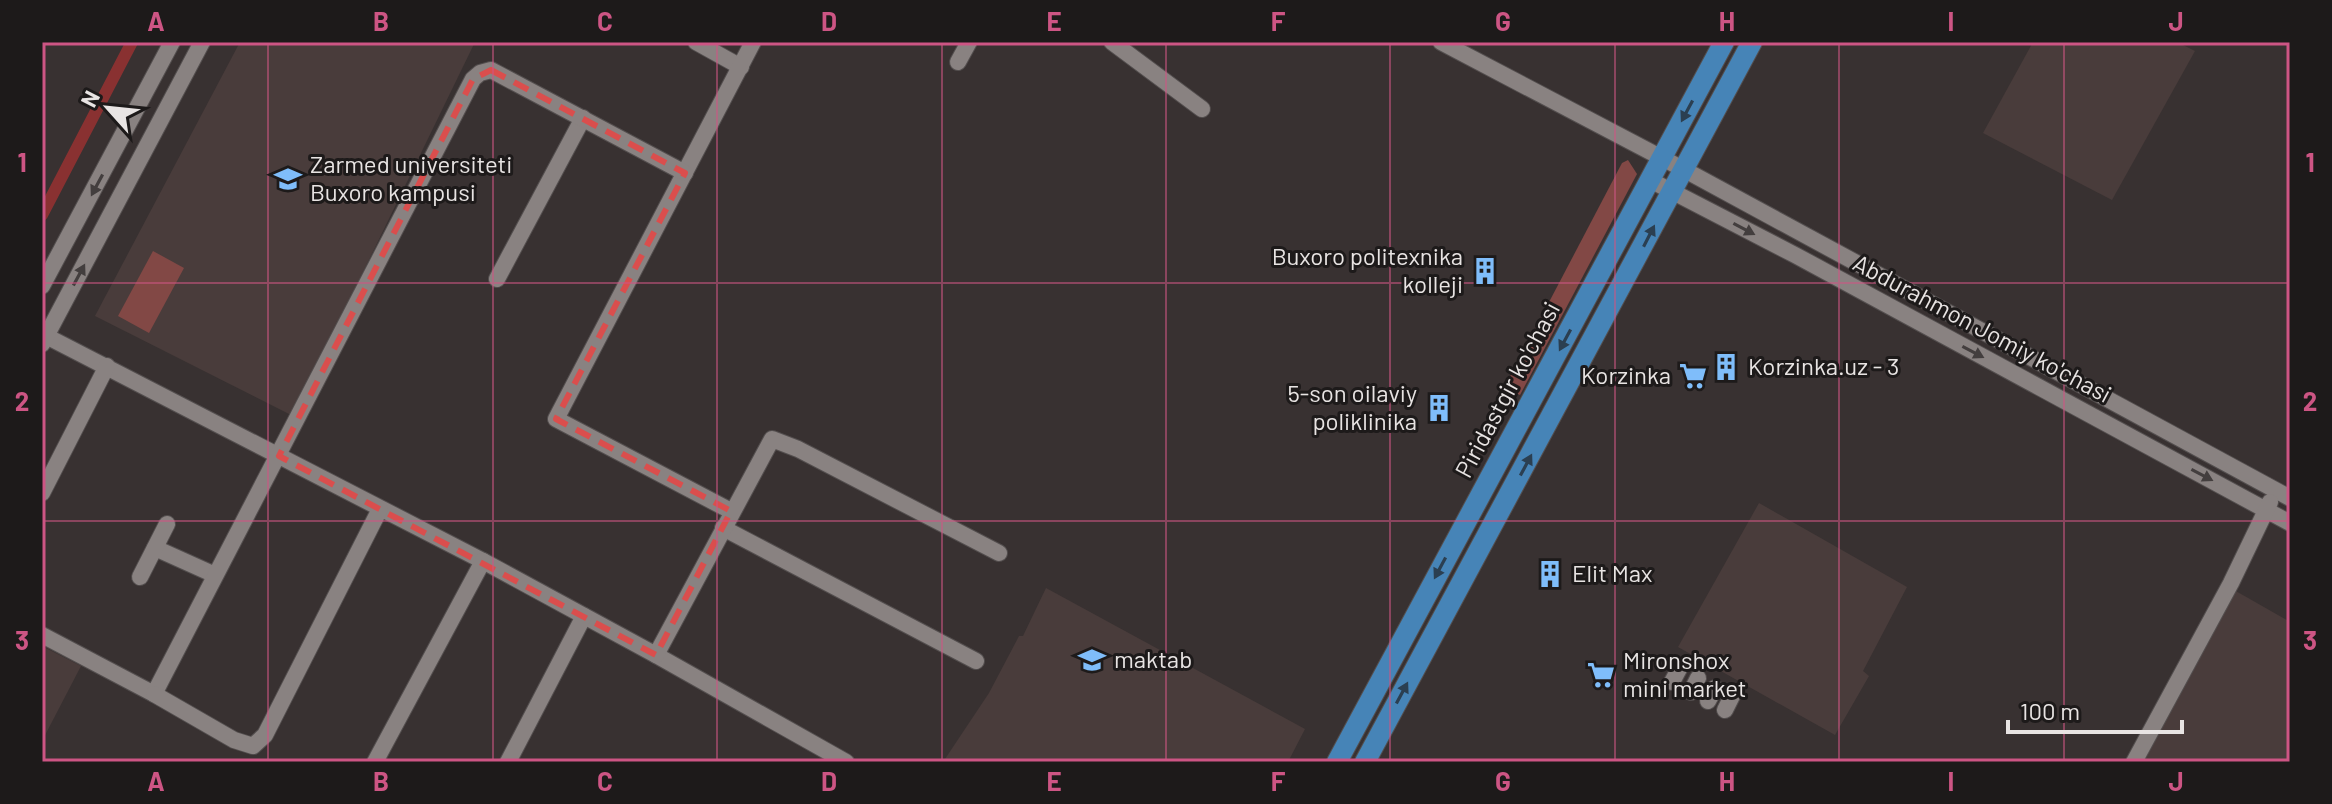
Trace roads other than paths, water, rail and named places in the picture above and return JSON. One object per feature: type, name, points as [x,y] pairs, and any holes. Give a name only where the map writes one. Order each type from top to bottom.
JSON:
[{"type":"main road","name":"Piridastgir ko'chasi","points":[[1337,762],[1724,42]]},
{"type":"main road","points":[[1365,762],[1752,42]]},
{"type":"street","points":[[42,286],[172,42]]},
{"type":"street","points":[[202,42],[49,314],[44,340],[107,366],[483,561],[846,762]]},
{"type":"street","points":[[696,42],[741,67]]},
{"type":"street","points":[[731,511],[556,419],[753,42]]},
{"type":"street","points":[[958,62],[969,42]]},
{"type":"street","points":[[1112,42],[1202,109]]},
{"type":"street","name":"Abdurahmon Jomiy ko'chasi","points":[[1444,43],[2283,494]]},
{"type":"street","points":[[154,694],[473,79],[491,70],[685,173]]},
{"type":"street","points":[[497,279],[583,118]]},
{"type":"street","name":"Abdurahmon Jomiy ko'chasi","points":[[1650,180],[2290,523]]},
{"type":"street","points":[[42,493],[107,366]]},
{"type":"street","points":[[656,655],[772,439],[798,449],[999,553]]},
{"type":"street","points":[[2134,762],[2231,583],[2266,510],[2283,494]]},
{"type":"street","points":[[42,635],[234,740],[253,746],[265,735],[380,509]]},
{"type":"street","points":[[140,577],[167,524]]},
{"type":"street","points":[[723,528],[976,661]]},
{"type":"street","points":[[155,548],[215,575]]},
{"type":"street","points":[[375,762],[483,561]]},
{"type":"street","points":[[508,762],[584,616]]},
{"type":"waterway","points":[[42,215],[132,42]]},
{"type":"place","name":"Zarmed universiteti Buxoro kampusi","points":[[288,179]]},
{"type":"place","name":"Buxoro politexnika kolleji","points":[[1485,271]]},
{"type":"place","name":"Korzinka.uz - 3","points":[[1726,367]]},
{"type":"place","name":"Korzinka","points":[[1693,376]]},
{"type":"place","name":"5-son oilaviy poliklinika","points":[[1439,408]]},
{"type":"place","name":"Elit Max","points":[[1550,574]]},
{"type":"place","name":"maktab","points":[[1092,660]]},
{"type":"place","name":"Mironshox mini market","points":[[1601,675]]}]
